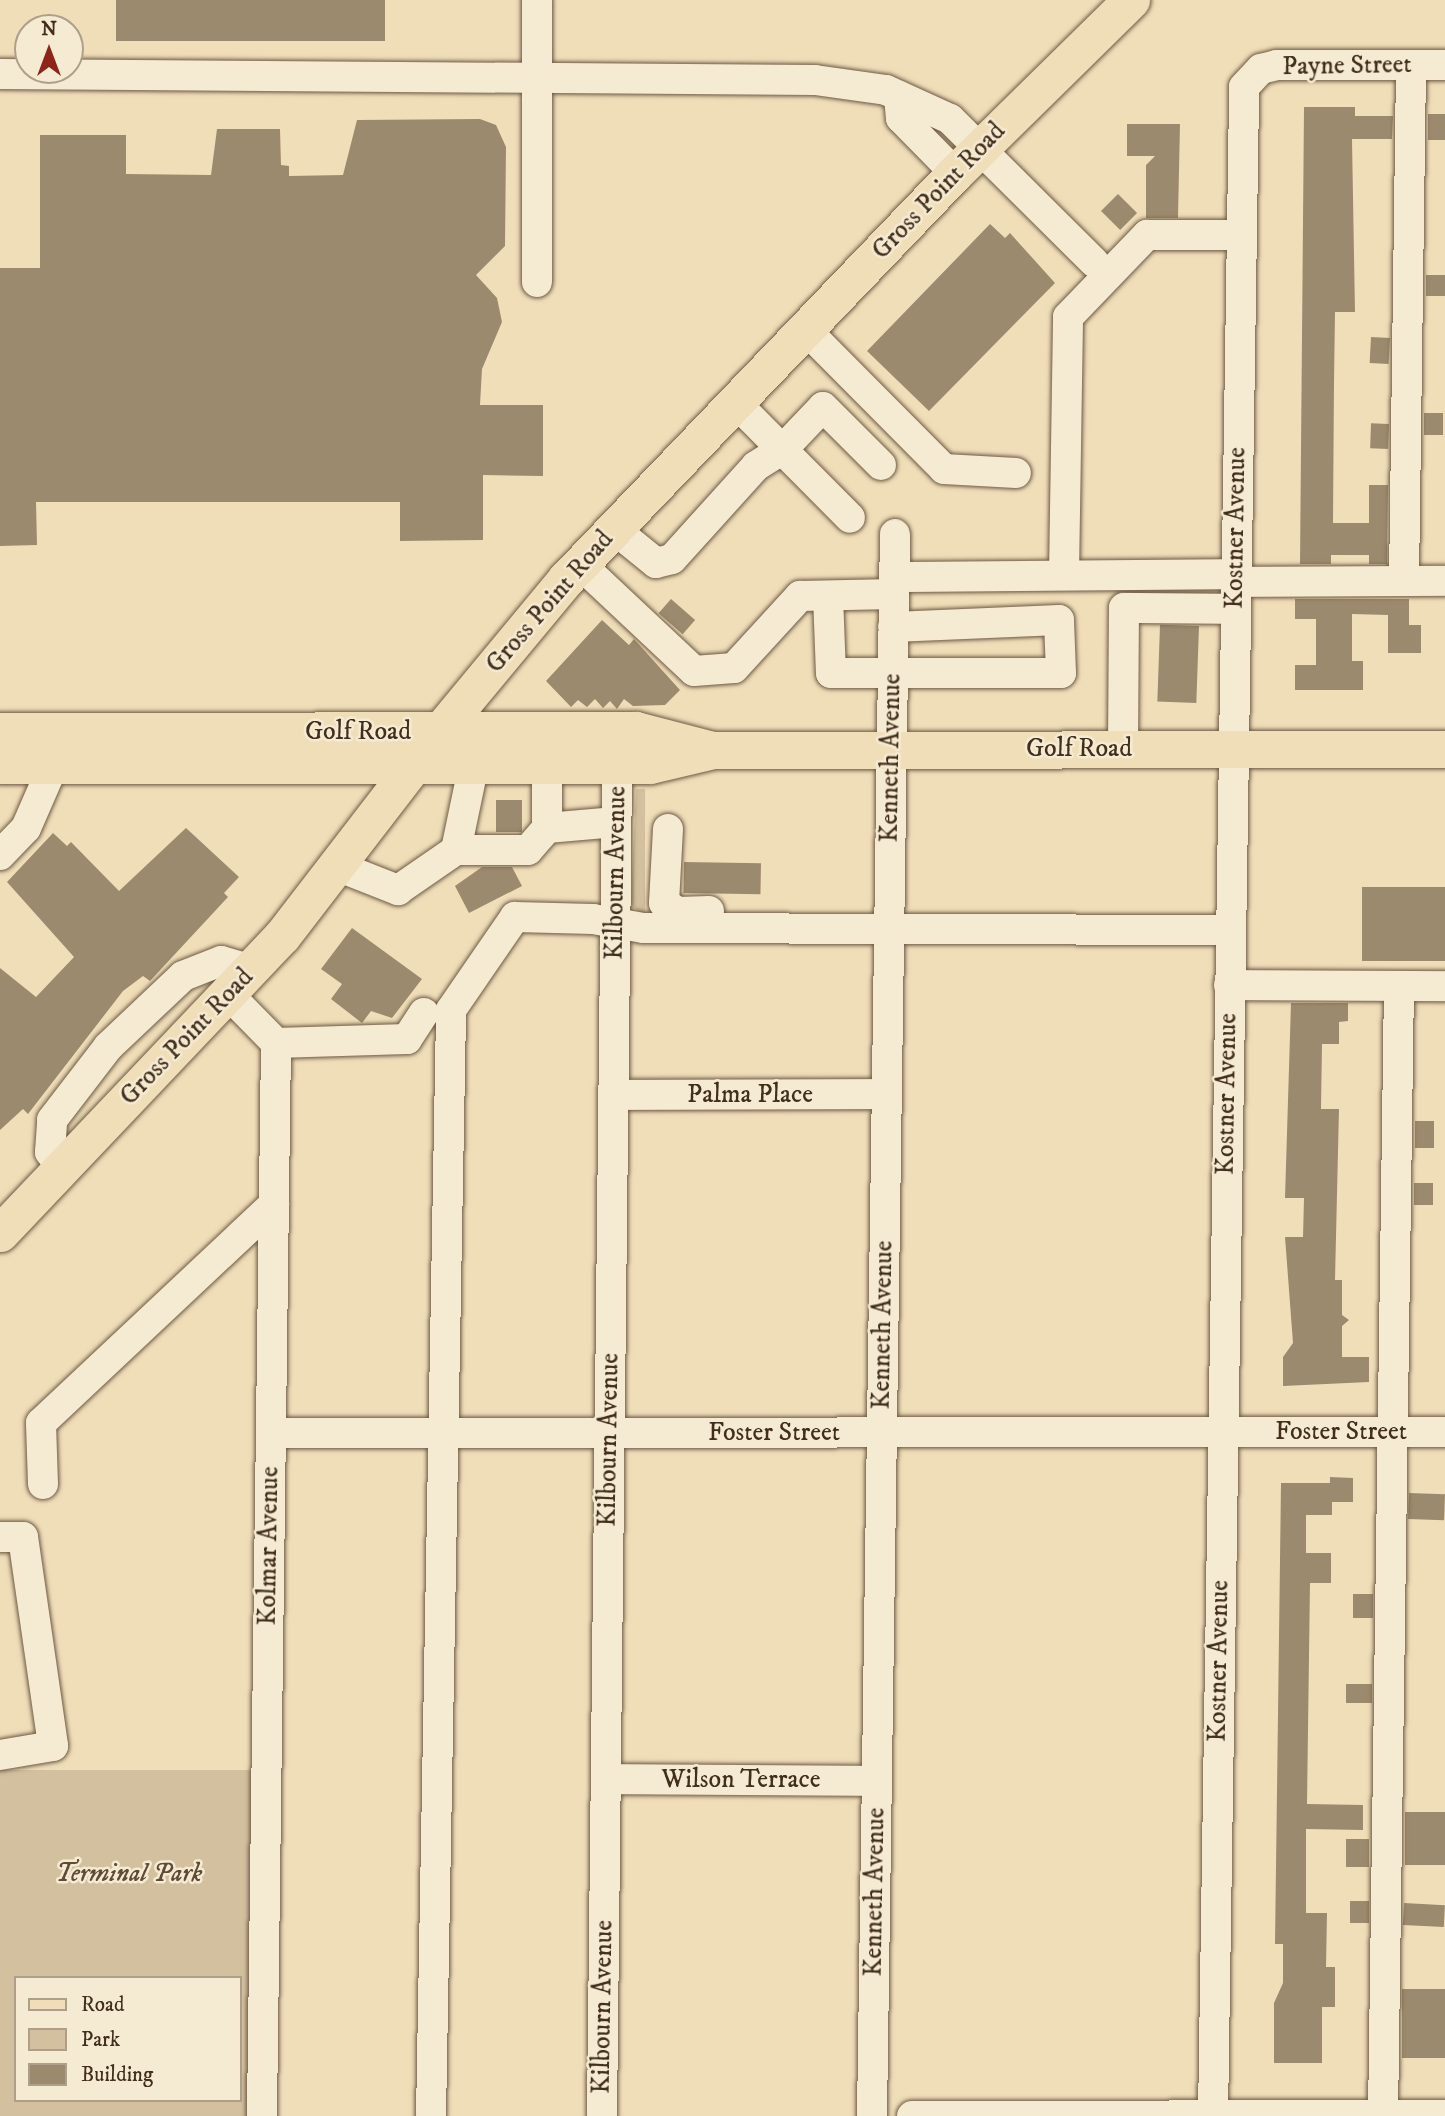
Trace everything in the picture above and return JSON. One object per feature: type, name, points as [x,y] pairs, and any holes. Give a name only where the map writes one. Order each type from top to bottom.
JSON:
[{"type":"main road","name":"Gross Point Road","points":[[0,1233],[240,982],[337,866],[439,732],[580,564],[967,161],[1131,0]]},
{"type":"main road","name":"Golf Road","points":[[0,731],[636,730],[713,750]]},
{"type":"main road","name":"Golf Road","points":[[0,765],[650,765],[713,750],[1445,749]]},
{"type":"street","points":[[537,0],[537,282]]},
{"type":"street","name":"Payne Street","points":[[1252,76],[1277,65],[1445,65]]},
{"type":"street","points":[[1404,581],[1412,65]]},
{"type":"street","points":[[0,74],[815,80],[899,96],[950,119],[967,161],[1094,262]]},
{"type":"street","name":"Kostner Avenue","points":[[1213,2116],[1242,102],[1252,76]]},
{"type":"street","points":[[1064,575],[1068,317],[1147,235],[1241,235]]},
{"type":"street","points":[[805,329],[944,469],[1016,473]]},
{"type":"street","points":[[735,402],[850,519]]},
{"type":"street","points":[[614,529],[656,563],[672,558],[756,466],[782,450],[823,407],[881,465]]},
{"type":"street","name":"Kenneth Avenue","points":[[872,2116],[895,534]]},
{"type":"street","points":[[580,564],[694,671],[734,668],[800,596],[828,596],[894,586],[1064,575],[1235,588],[1445,581]]},
{"type":"street","points":[[1122,749],[1124,608],[1235,588]]},
{"type":"street","points":[[828,596],[831,673],[1061,673],[1059,620],[893,626]]},
{"type":"street","points":[[0,855],[26,828],[54,764]]},
{"type":"street","points":[[456,850],[474,764]]},
{"type":"street","points":[[337,866],[398,890],[456,850],[528,850],[547,828],[547,764]]},
{"type":"street","name":"Kilbourn Avenue","points":[[602,2116],[617,765]]},
{"type":"street","points":[[547,828],[617,822]]},
{"type":"street","points":[[668,829],[664,903],[678,912],[774,910]]},
{"type":"street","points":[[431,2116],[440,1433],[451,1010],[515,917],[615,922],[643,928],[1230,930]]},
{"type":"street","points":[[62,1168],[50,1152],[52,1120],[108,1047],[183,976],[221,961],[240,982],[276,1043],[407,1039],[424,1013]]},
{"type":"street","points":[[1229,985],[1445,986]]},
{"type":"street","points":[[1383,2116],[1396,1432],[1399,986]]},
{"type":"street","name":"Kolmar Avenue","points":[[262,2116],[276,1043]]},
{"type":"street","name":"Palma Place","points":[[613,1096],[887,1094]]},
{"type":"street","points":[[43,1483],[41,1423],[274,1203]]},
{"type":"street","name":"Foster Street","points":[[271,1433],[1445,1432]]},
{"type":"street","points":[[0,1537],[23,1537],[53,1746],[0,1755]]},
{"type":"street","name":"Wilson Terrace","points":[[606,1779],[877,1781]]},
{"type":"street","points":[[912,2116],[1445,2115]]},
{"type":"green space","points":[[636,789],[645,789],[645,916],[631,905]]},
{"type":"green space","name":"Terminal Park","points":[[0,1770],[261,1770],[254,2116],[0,2116]]},
{"type":"building","points":[[116,0],[385,0],[385,41],[116,41]]},
{"type":"building","points":[[1304,107],[1355,107],[1355,116],[1393,116],[1392,139],[1352,139],[1355,312],[1335,312],[1334,383],[1333,523],[1369,523],[1369,485],[1388,485],[1387,564],[1369,564],[1369,555],[1331,555],[1331,564],[1300,564]]},
{"type":"building","points":[[1428,114],[1445,114],[1445,140],[1428,140]]},
{"type":"building","points":[[480,119],[496,125],[506,147],[505,246],[476,275],[497,298],[502,322],[482,369],[480,405],[543,405],[543,476],[483,475],[483,540],[400,541],[400,502],[36,502],[37,545],[0,546],[0,268],[40,268],[40,135],[126,135],[126,174],[211,175],[217,129],[280,129],[281,165],[289,166],[289,176],[343,175],[357,120]]},
{"type":"building","points":[[1127,124],[1180,124],[1178,218],[1146,218],[1146,165],[1155,156],[1127,156]]},
{"type":"building","points":[[1118,194],[1137,213],[1120,230],[1101,211]]},
{"type":"building","points":[[990,224],[1005,238],[1010,233],[1055,283],[929,411],[867,351]]},
{"type":"building","points":[[1426,275],[1445,275],[1445,296],[1426,296]]},
{"type":"building","points":[[1371,337],[1390,338],[1389,364],[1370,363]]},
{"type":"building","points":[[1424,413],[1443,413],[1443,435],[1424,435]]},
{"type":"building","points":[[1371,423],[1389,424],[1388,449],[1370,448]]},
{"type":"building","points":[[671,599],[695,620],[683,634],[659,613]]},
{"type":"building","points":[[1295,599],[1409,599],[1409,625],[1421,625],[1421,653],[1388,653],[1388,615],[1352,614],[1352,661],[1363,661],[1363,690],[1295,690],[1295,665],[1316,665],[1316,619],[1295,619]]},
{"type":"building","points":[[602,620],[629,645],[634,639],[680,690],[665,705],[633,706],[624,699],[617,709],[610,701],[603,708],[595,699],[587,707],[578,700],[571,707],[546,681]]},
{"type":"building","points":[[1160,625],[1199,626],[1196,703],[1157,702]]},
{"type":"building","points":[[496,800],[522,800],[522,832],[496,832]]},
{"type":"building","points":[[186,828],[239,877],[224,893],[228,897],[150,981],[143,976],[123,991],[28,1114],[23,1109],[0,1130],[0,968],[36,997],[74,957],[7,882],[53,833],[67,846],[71,842],[119,891]]},
{"type":"building","points":[[684,862],[761,863],[760,894],[683,893]]},
{"type":"building","points":[[482,867],[512,867],[522,886],[469,913],[455,886]]},
{"type":"building","points":[[1362,887],[1445,887],[1445,961],[1362,961]]},
{"type":"building","points":[[352,928],[422,979],[392,1018],[371,1011],[362,1023],[331,999],[342,984],[321,969]]},
{"type":"building","points":[[1291,1003],[1348,1003],[1348,1021],[1339,1022],[1339,1044],[1322,1044],[1321,1109],[1339,1109],[1335,1280],[1342,1280],[1342,1315],[1349,1320],[1342,1326],[1342,1357],[1369,1357],[1369,1382],[1283,1386],[1283,1357],[1293,1343],[1285,1237],[1303,1237],[1304,1198],[1285,1198]]},
{"type":"building","points":[[1415,1121],[1434,1121],[1434,1148],[1415,1148]]},
{"type":"building","points":[[1414,1183],[1433,1183],[1433,1205],[1414,1205]]},
{"type":"building","points":[[1330,1477],[1353,1478],[1353,1502],[1332,1502],[1332,1515],[1306,1515],[1306,1553],[1331,1553],[1331,1583],[1310,1583],[1307,1804],[1363,1805],[1363,1830],[1306,1829],[1306,1913],[1327,1913],[1326,1967],[1335,1967],[1335,2007],[1322,2007],[1322,2063],[1274,2063],[1274,2003],[1283,1983],[1283,1944],[1275,1944],[1281,1483],[1330,1483]]},
{"type":"building","points":[[1409,1493],[1445,1494],[1444,1520],[1408,1519]]},
{"type":"building","points":[[1353,1594],[1373,1594],[1373,1618],[1353,1618]]},
{"type":"building","points":[[1346,1684],[1372,1684],[1372,1703],[1346,1703]]},
{"type":"building","points":[[1405,1812],[1445,1812],[1445,1865],[1405,1865]]},
{"type":"building","points":[[1346,1839],[1369,1839],[1369,1867],[1346,1867]]},
{"type":"building","points":[[1350,1901],[1369,1901],[1369,1923],[1350,1923]]},
{"type":"building","points":[[1404,1903],[1445,1905],[1444,1927],[1403,1925]]},
{"type":"building","points":[[1402,1989],[1445,1989],[1445,2058],[1402,2058]]}]
